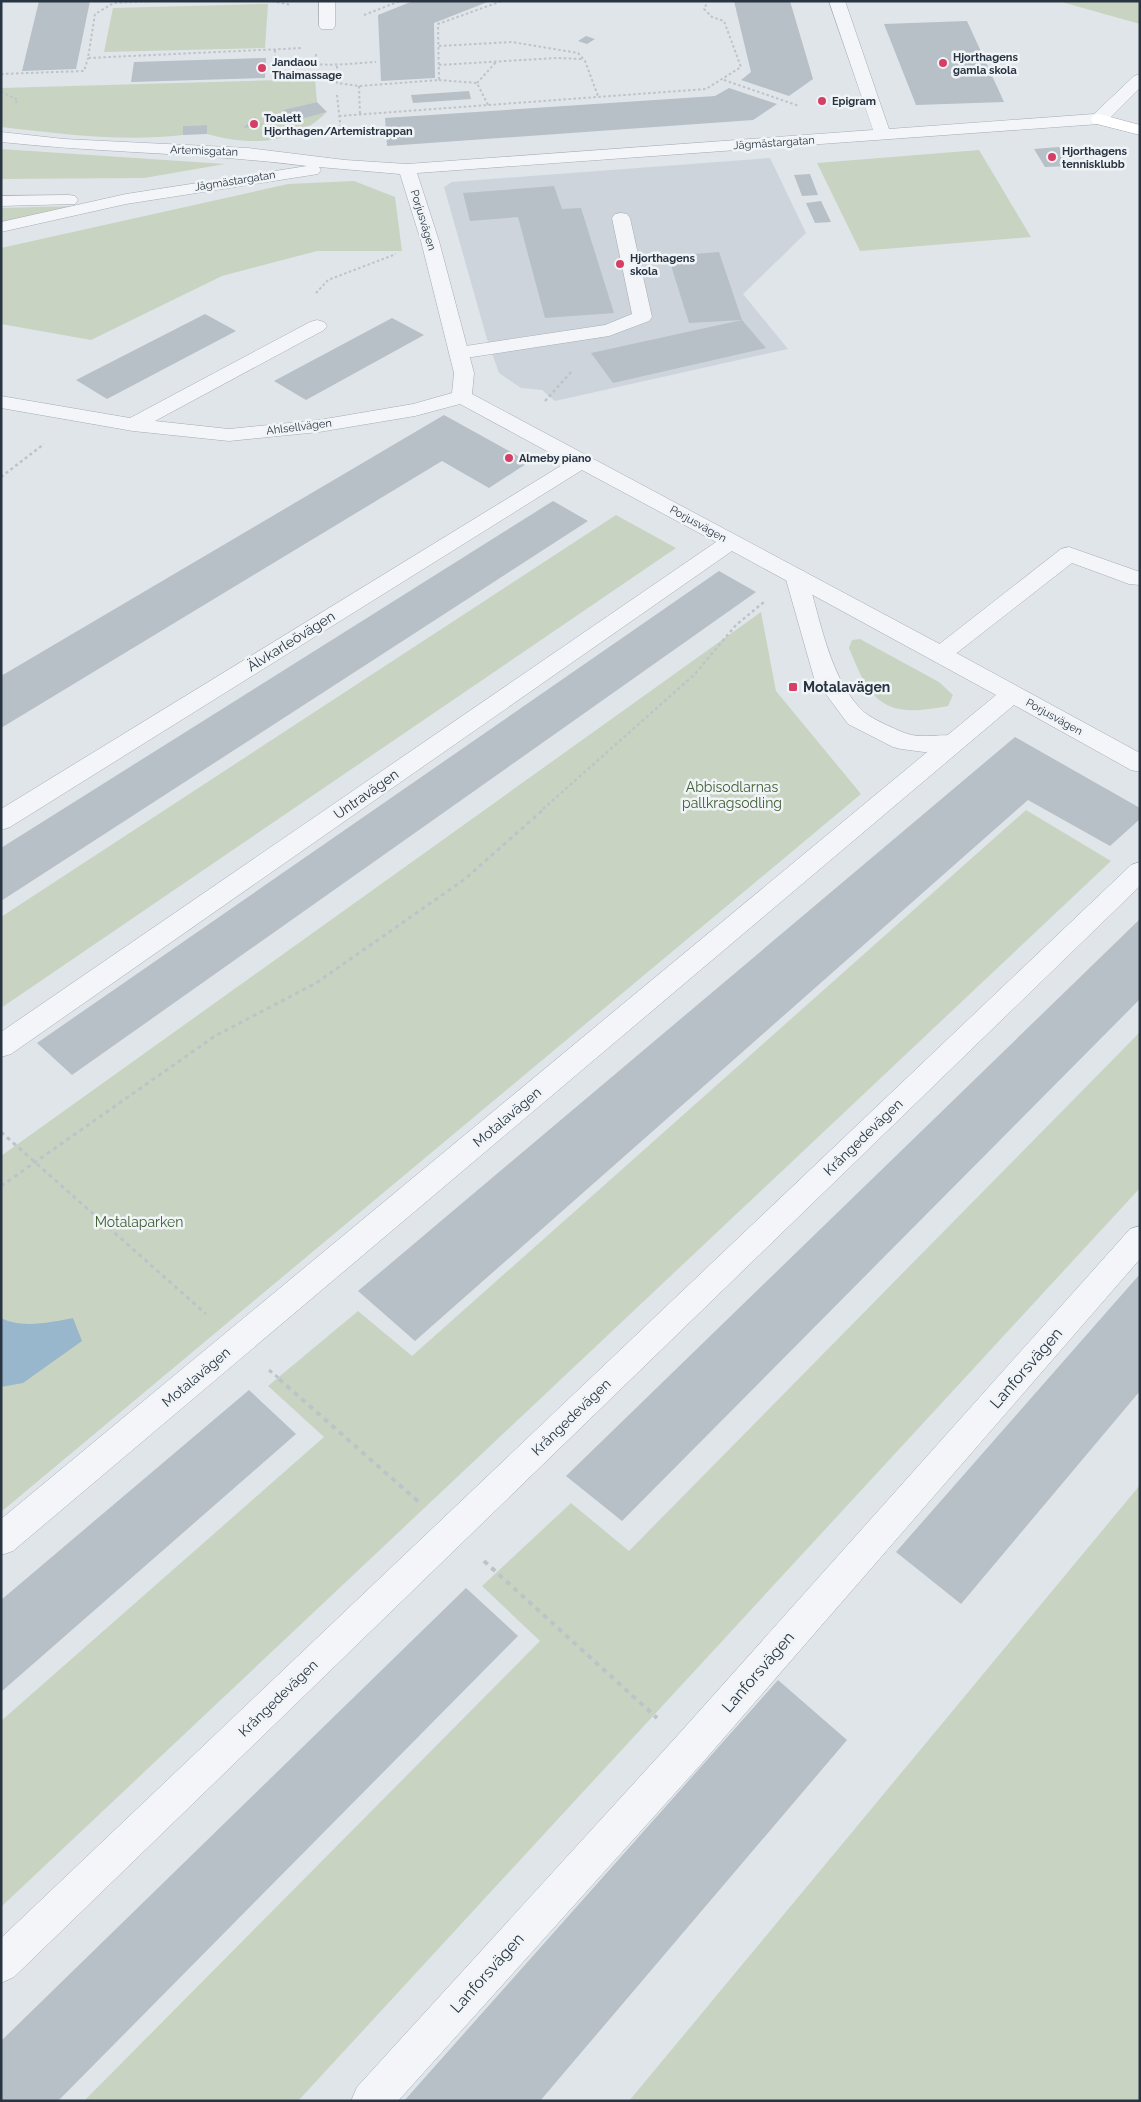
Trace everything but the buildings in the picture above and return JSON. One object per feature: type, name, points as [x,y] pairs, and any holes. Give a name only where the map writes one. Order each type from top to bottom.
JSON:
[{"type":"street","points":[[326,1],[327,26]]},
{"type":"street","points":[[837,1],[884,135]]},
{"type":"street","points":[[1099,119],[1140,80]]},
{"type":"street","name":"Jägmästargatan","points":[[407,169],[1099,119],[1140,130]]},
{"type":"street","name":"Artemisgatan","points":[[1,137],[64,144],[248,153],[345,165],[407,169]]},
{"type":"street","name":"Jägmästargatan","points":[[1,227],[126,199],[345,165]]},
{"type":"street","name":"Porjusvägen","points":[[407,169],[430,241],[464,373],[462,397],[941,654],[1140,764]]},
{"type":"street","name":"Jägmästargatan","points":[[1,201],[126,199]]},
{"type":"street","points":[[459,353],[609,330],[642,317],[620,218]]},
{"type":"street","points":[[133,425],[317,326]]},
{"type":"street","name":"Ahlsellvägen","points":[[1,402],[133,425],[230,435],[319,426],[415,410],[462,397]]},
{"type":"street","name":"Älvkarleövägen","points":[[1,821],[582,461]]},
{"type":"street","name":"Untravägen","points":[[1,1046],[731,542]]},
{"type":"street","points":[[941,654],[1069,554],[1137,579]]},
{"type":"street","points":[[796,576],[826,678],[856,718],[901,742],[924,744],[954,743]]},
{"type":"street","name":"Motalavägen","points":[[1,1540],[1012,694]]},
{"type":"street","name":"Krångedevägen","points":[[1,1964],[1140,871]]},
{"type":"street","name":"Lanforsvägen","points":[[371,2101],[690,1749],[1140,1238]]},
{"type":"path","points":[[1,74],[84,71],[96,14],[114,3],[152,1]]},
{"type":"path","points":[[439,80],[438,24],[502,1]]},
{"type":"path","points":[[339,116],[706,89],[741,67],[724,21],[712,17],[704,9],[708,1]]},
{"type":"path","points":[[439,46],[512,42],[578,53],[583,59],[598,96]]},
{"type":"path","points":[[88,58],[308,48]]},
{"type":"path","points":[[275,50],[275,65]]},
{"type":"path","points":[[439,65],[498,61],[583,59]]},
{"type":"path","points":[[477,83],[498,61]]},
{"type":"path","points":[[316,62],[315,64],[337,66],[347,63],[376,62]]},
{"type":"path","points":[[337,66],[337,83],[359,86],[439,80],[477,83]]},
{"type":"path","points":[[477,83],[488,105]]},
{"type":"path","points":[[359,86],[360,115]]},
{"type":"path","points":[[328,280],[430,241]]},
{"type":"path","points":[[1,1186],[215,1036],[316,983],[465,879],[694,675],[736,625],[796,576]]},
{"type":"path","points":[[1,1132],[452,1532],[690,1749]]},
{"type":"shaded area","name":"Hjorthagens skola","points":[[770,158],[806,233],[743,294],[788,349],[555,401],[542,390],[521,388],[499,373],[487,339],[444,187],[452,182]]},
{"type":"green space","points":[[1058,1],[1140,1],[1140,24]]},
{"type":"green space","points":[[268,4],[265,48],[104,52],[113,8]]},
{"type":"green space","points":[[315,79],[317,102],[284,110],[293,120],[327,112],[314,123],[300,131],[286,137],[271,140],[255,141],[223,138],[207,134],[207,125],[183,126],[183,135],[138,138],[92,136],[1,127],[1,88]]},
{"type":"green space","points":[[1,149],[225,164],[144,178],[1,179]]},
{"type":"green space","points":[[979,150],[1031,237],[860,251],[817,163]]},
{"type":"green space","points":[[354,181],[395,197],[402,251],[317,251],[222,276],[91,340],[1,324],[1,248],[288,184]]},
{"type":"green space","points":[[74,206],[1,222],[1,208]]},
{"type":"green space","points":[[616,515],[676,548],[1,1008],[1,917]]},
{"type":"green space","name":"Motalaparken","points":[[761,612],[776,691],[861,794],[1,1512],[1,1156]]},
{"type":"green space","points":[[860,639],[939,682],[953,695],[948,706],[910,710],[895,708],[884,703],[874,695],[865,683],[849,648],[852,640]]},
{"type":"green space","points":[[1026,810],[1111,861],[1,1907],[1,1721],[324,1437],[268,1386],[358,1311],[412,1356]]},
{"type":"green space","points":[[1140,1032],[1140,1188],[298,2101],[84,2101],[540,1641],[482,1586],[571,1503],[629,1551]]},
{"type":"green space","points":[[1140,1485],[1140,2101],[629,2101]]},
{"type":"water","points":[[1,1318],[27,1324],[47,1323],[73,1318],[82,1341],[23,1383],[1,1387]]},
{"type":"place","name":"Hjorthagens gamla skola","points":[[943,63]]},
{"type":"place","name":"Jandaou Thaimassage","points":[[262,68]]},
{"type":"place","name":"Epigram","points":[[822,101]]},
{"type":"place","name":"Toalett Hjorthagen/Artemistrappan","points":[[254,124]]},
{"type":"place","name":"Hjorthagens tennisklubb","points":[[1052,157]]},
{"type":"place","name":"Hjorthagens skola","points":[[620,264]]},
{"type":"place","name":"Almeby piano","points":[[509,458]]},
{"type":"place","name":"Motalavägen","points":[[793,687]]},
{"type":"park label","name":"Abbisodlarnas pallkragsodling","points":[[732,796]]}]
